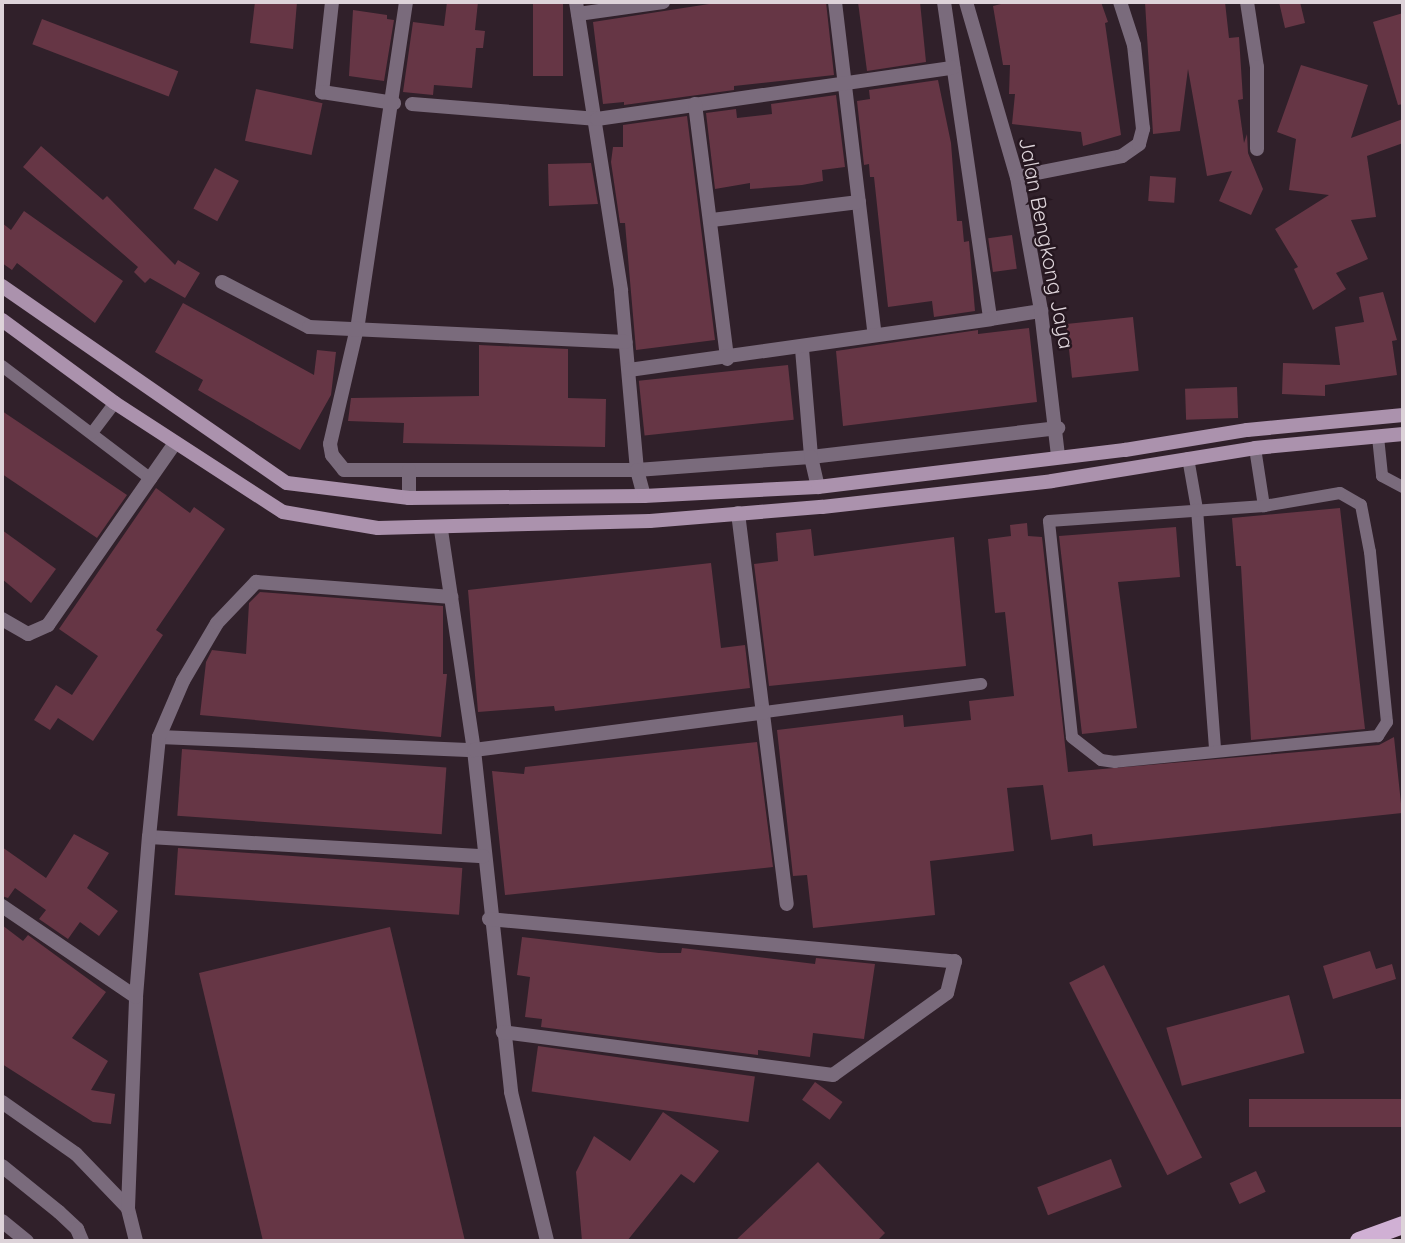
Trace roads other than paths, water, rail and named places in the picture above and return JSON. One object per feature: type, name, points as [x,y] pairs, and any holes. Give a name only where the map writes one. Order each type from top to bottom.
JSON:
[{"type":"main road","points":[[2,286],[287,483],[409,498],[644,496],[818,487],[1396,416],[1391,436],[1255,448],[1052,481],[738,513],[442,530],[378,528],[283,512],[115,403],[2,320]]},
{"type":"main road","points":[[1359,1241],[1403,1225]]},
{"type":"street","points":[[332,2],[322,92],[394,103]]},
{"type":"street","points":[[406,2],[394,103],[357,328],[330,444],[332,456],[344,470],[637,470],[811,457],[1058,428]]},
{"type":"street","points":[[644,496],[637,470],[626,342],[597,119],[577,8],[663,2]]},
{"type":"street","points":[[835,2],[875,335]]},
{"type":"street","points":[[944,2],[990,319]]},
{"type":"street","name":"Jalan Bengkong Jaya","points":[[966,2],[1017,177],[1041,311],[1058,428],[1058,456]]},
{"type":"street","points":[[1017,177],[1122,156],[1139,144],[1143,130],[1134,45],[1120,2]]},
{"type":"street","points":[[1247,2],[1257,67],[1257,149]]},
{"type":"street","points":[[412,104],[597,119],[953,68]]},
{"type":"street","points":[[695,104],[712,220],[727,359]]},
{"type":"street","points":[[712,220],[859,202]]},
{"type":"street","points":[[222,282],[309,327],[626,342]]},
{"type":"street","points":[[629,370],[802,349],[875,335],[1041,311]]},
{"type":"street","points":[[802,349],[811,457],[818,487]]},
{"type":"street","points":[[2,619],[28,634],[48,625],[175,443]]},
{"type":"street","points":[[409,470],[409,498]]},
{"type":"street","points":[[738,513],[787,904]]},
{"type":"street","points":[[442,530],[474,750],[489,919],[511,1092],[547,1241]]},
{"type":"street","points":[[136,1241],[128,1208],[136,997],[149,837],[159,737],[183,681],[217,623],[256,582],[451,597]]},
{"type":"street","points":[[159,737],[474,750],[765,712]]},
{"type":"street","points":[[149,837],[484,856]]},
{"type":"street","points":[[2,906],[136,997]]},
{"type":"street","points":[[489,919],[956,961],[947,993],[833,1075],[503,1032]]},
{"type":"street","points":[[2,1102],[76,1154],[128,1208]]},
{"type":"street","points":[[2,1166],[59,1212],[77,1229],[82,1241]]},
{"type":"street","points":[[2,1221],[27,1241]]},
{"type":"lane","points":[[2,366],[151,479]]},
{"type":"lane","points":[[92,433],[115,403]]},
{"type":"lane","points":[[1391,436],[1382,476],[1403,487]]},
{"type":"lane","points":[[1255,448],[1264,506]]},
{"type":"lane","points":[[1188,458],[1197,509],[1215,750]]},
{"type":"lane","points":[[1340,493],[1361,505],[1370,552],[1387,722],[1378,736],[1215,750],[1115,762],[1101,760],[1072,737],[1049,521],[1264,506],[1340,493]]},
{"type":"lane","points":[[765,712],[981,684]]}]
